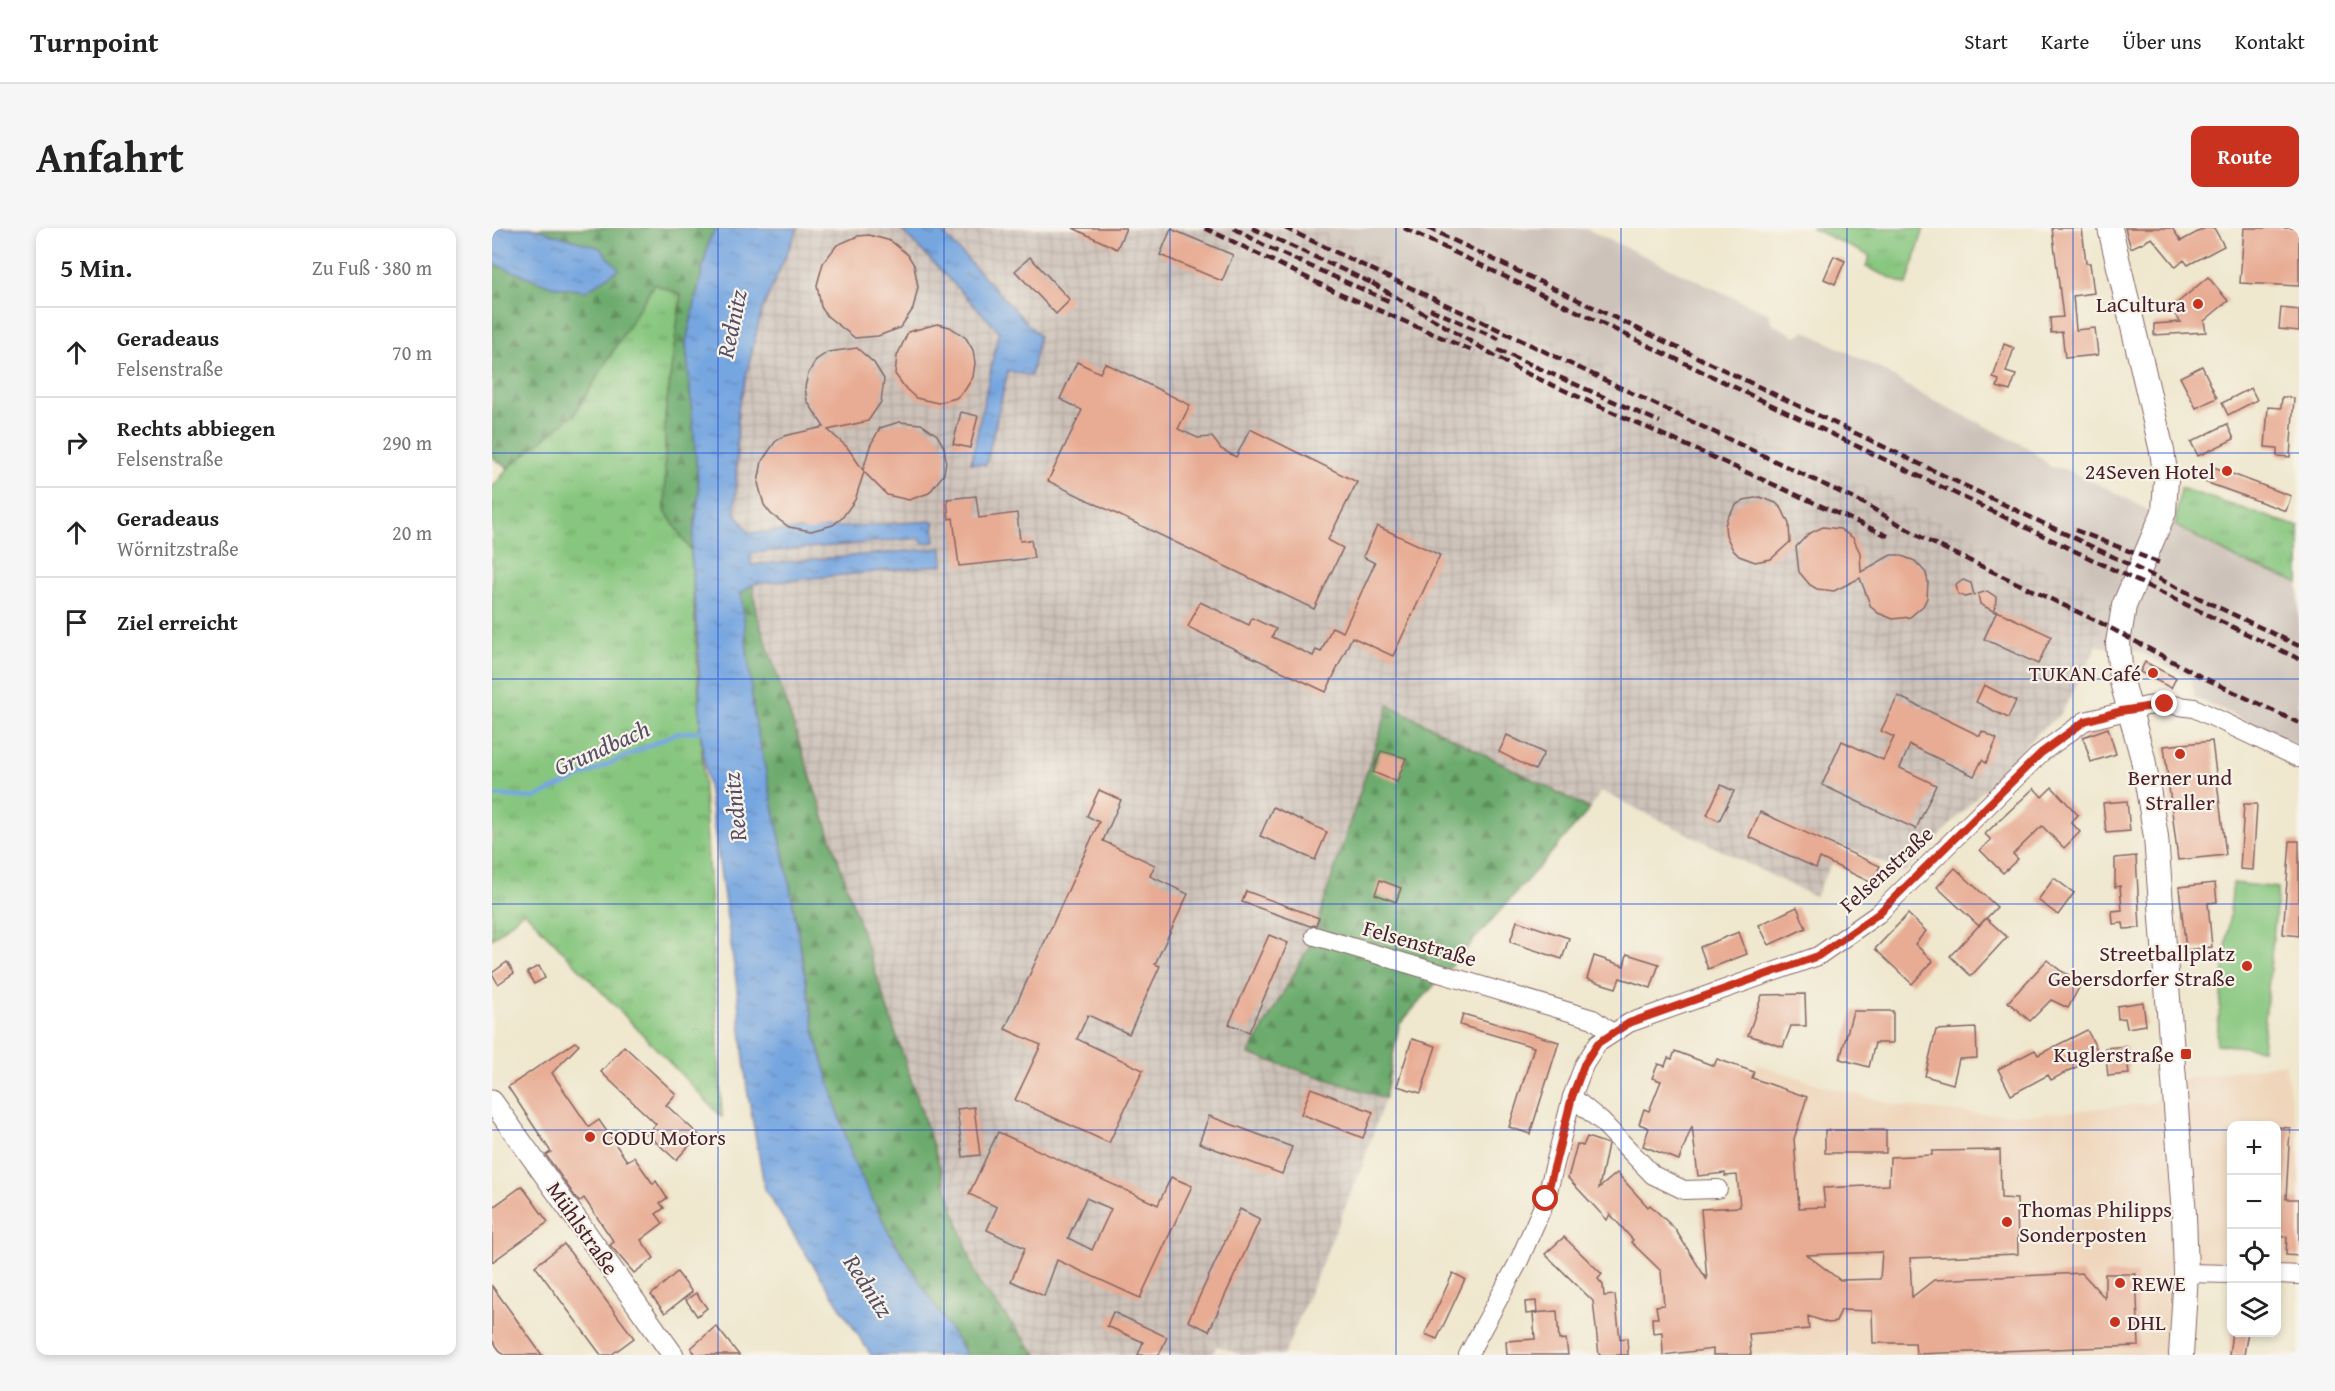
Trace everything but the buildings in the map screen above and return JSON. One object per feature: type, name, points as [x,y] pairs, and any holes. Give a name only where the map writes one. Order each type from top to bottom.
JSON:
[{"type":"main road","points":[[2109,228],[2166,479],[2161,522],[2129,594],[2119,632],[2121,678],[2143,759],[2157,846],[2177,1090],[2186,1273],[2181,1355]]},
{"type":"street","name":"Felsenstraße","points":[[1468,1355],[1518,1263],[1546,1199],[1572,1097],[1584,1065],[1598,1043],[1629,1023],[1818,956],[1878,914],[2041,753],[2085,721],[2130,709],[2165,704],[2194,708],[2299,758]]},
{"type":"street","name":"Felsenstraße","points":[[1315,936],[1593,1018],[1612,1033]]},
{"type":"street","points":[[1572,1097],[1602,1121],[1653,1175],[1684,1190],[1718,1189]]},
{"type":"street","name":"Mühlstraße","points":[[492,1101],[665,1352]]},
{"type":"street","points":[[2186,1273],[2227,1274]]},
{"type":"street","points":[[2281,1274],[2299,1275]]},
{"type":"shaded area","points":[[798,228],[1315,228],[2106,599],[2097,646],[2061,714],[2041,730],[1905,872],[1840,845],[1815,897],[1601,791],[1590,809],[1389,705],[1325,898],[1315,936],[1250,1054],[1385,1098],[1362,1166],[1284,1355],[1241,1355],[1217,1346],[1212,1355],[1037,1355],[978,1282],[756,612],[749,533],[735,512],[738,410],[762,310]]},
{"type":"shaded area","points":[[1315,228],[1584,228],[1769,314],[1772,324],[1796,336],[1805,331],[1881,369],[1919,393],[2027,447],[2051,467],[2064,469],[2109,489],[2239,560],[2299,583],[2299,746],[2195,697],[2191,678],[2135,650],[2097,646],[2106,599]]},
{"type":"shaded area","points":[[2285,1063],[2299,1145],[2299,1273],[2281,1271],[2281,1121],[2227,1121],[2227,1268],[2169,1264],[2166,1355],[1752,1355],[1734,1131],[1757,1064],[1814,1083],[1900,1106],[1975,1114],[2041,1114],[2153,1103],[2189,1078]]},
{"type":"green space","points":[[492,228],[716,228],[709,241],[686,342],[699,494],[691,551],[665,511],[665,417],[681,295],[654,284],[575,413],[508,468],[492,457]]},
{"type":"green space","points":[[1811,228],[1924,228],[1907,285],[1866,267],[1870,256]]},
{"type":"green space","points":[[654,284],[681,295],[665,417],[665,511],[691,551],[722,1117],[524,911],[492,939],[492,488],[508,468],[575,413]]},
{"type":"green space","points":[[2180,488],[2299,527],[2299,583],[2239,560],[2175,525]]},
{"type":"green space","points":[[753,584],[756,612],[978,1282],[1037,1355],[966,1355],[889,1233],[853,1160],[816,1038],[789,881],[754,716],[741,593]]},
{"type":"green space","points":[[1389,705],[1590,809],[1399,1025],[1385,1098],[1249,1054],[1315,936],[1325,898]]},
{"type":"green space","name":"Streetballplatz Gebersdorfer Straße","points":[[2233,883],[2278,888],[2262,1049],[2216,1044]]},
{"type":"water","points":[[492,228],[533,228],[600,248],[619,269],[586,291],[554,287],[492,263]]},
{"type":"water","name":"Rednitz","points":[[716,228],[798,228],[762,310],[738,410],[735,512],[749,533],[934,521],[935,542],[922,543],[921,538],[751,553],[751,565],[942,548],[943,565],[753,584],[741,593],[754,716],[789,881],[816,1038],[853,1160],[889,1233],[966,1355],[871,1355],[765,1190],[747,1089],[736,980],[700,731],[699,663],[691,551],[699,494],[686,342],[709,241]]},
{"type":"water","points":[[900,228],[938,228],[1039,336],[1031,376],[1008,371],[986,465],[971,463],[999,331]]},
{"type":"waterway","name":"Grundbach","points":[[492,795],[534,798],[677,733],[703,731]]},
{"type":"railway","points":[[1205,228],[1330,289],[1475,352]]},
{"type":"railway","points":[[1234,228],[1267,247],[1391,302]]},
{"type":"railway","points":[[1252,228],[1378,286]]},
{"type":"railway","points":[[1285,228],[1865,504],[1924,539],[2099,622],[2200,676],[2299,723]]},
{"type":"railway","points":[[1404,228],[2299,659]]},
{"type":"railway","points":[[1428,228],[2299,646]]},
{"type":"railway","points":[[1372,283],[1519,370],[1888,536]]},
{"type":"railway","points":[[1430,309],[1499,339]]},
{"type":"railway","points":[[1498,350],[1660,422]]},
{"type":"railway","points":[[2075,530],[2160,563]]},
{"type":"place","name":"LaCultura","points":[[2198,304]]},
{"type":"place","name":"24Seven Hotel","points":[[2227,471]]},
{"type":"place","name":"TUKAN Café","points":[[2153,673]]},
{"type":"place","name":"Berner und Straller","points":[[2180,754]]},
{"type":"place","name":"Streetballplatz Gebersdorfer Straße","points":[[2247,966]]},
{"type":"place","name":"Kuglerstraße","points":[[2186,1054]]},
{"type":"place","name":"CODU Motors","points":[[590,1137]]},
{"type":"place","name":"Thomas Philipps Sonderposten","points":[[2007,1222]]},
{"type":"place","name":"REWE","points":[[2120,1283]]},
{"type":"place","name":"DHL","points":[[2115,1322]]},
{"type":"route","points":[[1546,1199],[1572,1097],[1584,1065],[1598,1043],[1629,1023],[1818,956],[1878,914],[2041,753],[2067,733],[2085,721],[2098,716],[2165,704]]}]
